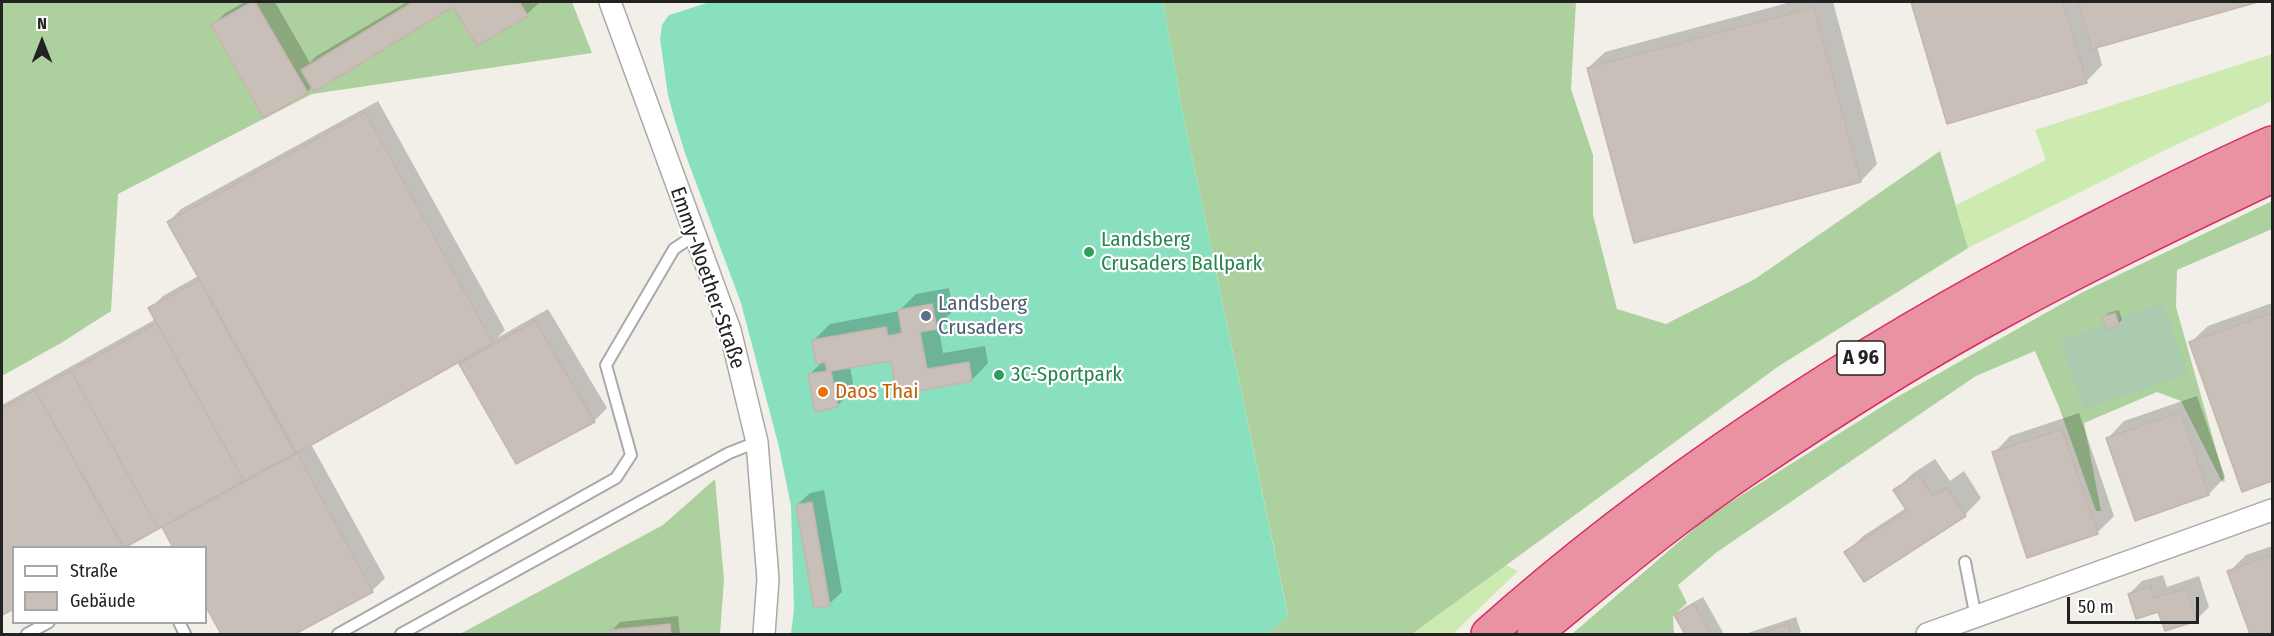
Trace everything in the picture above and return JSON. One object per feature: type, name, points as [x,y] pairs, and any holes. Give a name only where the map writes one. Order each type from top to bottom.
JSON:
[{"type":"highway","name":"A 96","points":[[1488,634],[1618,527],[1730,445],[1850,365],[1986,285],[2129,211],[2272,143]]},
{"type":"highway","name":"A 96","points":[[1534,634],[1639,548],[1729,482],[1869,388],[2003,310],[2142,238],[2272,176]]},
{"type":"street","name":"Emmy-Noether-Straße","points":[[613,2],[730,330],[757,442],[768,579],[764,634]]},
{"type":"street","points":[[1927,634],[1978,626],[2272,510]]},
{"type":"lane","points":[[338,634],[616,478],[632,455],[606,365],[674,249],[695,235]]},
{"type":"lane","points":[[401,634],[729,453],[757,442]]},
{"type":"lane","points":[[1965,562],[1978,626]]},
{"type":"lane","points":[[27,634],[45,624]]},
{"type":"green space","points":[[2,2],[572,2],[592,53],[312,94],[118,194],[111,311],[61,343],[2,376]]},
{"type":"green space","name":"3C-Sportpark","points":[[710,2],[1163,2],[1182,109],[1288,616],[1267,634],[791,634],[794,609],[791,506],[779,447],[741,303],[675,121],[668,95],[660,39],[662,25],[669,15]]},
{"type":"green space","points":[[1163,2],[1576,2],[1571,89],[1593,155],[1593,215],[1617,309],[1666,324],[1755,279],[1940,151],[1968,248],[1779,366],[1412,634],[1267,634],[1288,615],[1182,109]]},
{"type":"green space","points":[[2272,54],[2272,101],[2165,150],[1968,248],[1956,205],[2046,160],[2035,130]]},
{"type":"green space","points":[[2272,201],[2272,229],[2177,270],[2176,307],[2225,481],[2222,482],[2181,401],[2157,392],[2084,423],[2101,511],[2096,511],[2059,407],[2035,351],[1976,376],[1717,552],[1678,585],[1687,603],[1673,616],[1674,634],[1572,634],[1710,515],[1897,397],[2081,293]]},
{"type":"green space","points":[[2163,303],[2188,374],[2084,409],[2060,340],[2105,324],[2102,317],[2115,313],[2117,319]]},
{"type":"green space","points":[[715,479],[724,580],[720,634],[460,634],[663,525]]},
{"type":"green space","points":[[1506,565],[1518,571],[1453,634],[1412,634]]},
{"type":"building","points":[[255,2],[308,93],[264,118],[211,25]]},
{"type":"building","points":[[413,2],[519,2],[528,16],[477,46],[453,7],[314,92],[301,70]]},
{"type":"building","points":[[1911,2],[2063,2],[2087,83],[1947,124]]},
{"type":"building","points":[[2078,2],[2258,2],[2092,49]]},
{"type":"building","points":[[1814,7],[1861,182],[1634,243],[1587,68]]},
{"type":"building","points":[[365,112],[493,343],[297,453],[167,222]]},
{"type":"building","points":[[199,280],[295,453],[244,481],[148,308]]},
{"type":"building","points":[[932,304],[937,329],[920,332],[927,369],[969,362],[972,381],[896,395],[891,361],[831,371],[838,407],[815,412],[808,374],[827,371],[825,362],[816,364],[812,340],[886,327],[888,336],[902,333],[898,310]]},
{"type":"building","points":[[2115,313],[2119,325],[2107,330],[2102,317]]},
{"type":"building","points":[[2272,313],[2272,481],[2242,492],[2189,342]]},
{"type":"building","points":[[535,321],[595,422],[516,464],[459,364]]},
{"type":"building","points":[[157,323],[244,481],[158,529],[71,371]]},
{"type":"building","points":[[71,371],[158,529],[128,546],[123,546],[35,390]]},
{"type":"building","points":[[35,390],[122,546],[12,546],[12,610],[2,615],[2,409]]},
{"type":"building","points":[[2181,412],[2209,495],[2135,521],[2106,438]]},
{"type":"building","points":[[2062,429],[2098,534],[2027,558],[1992,452]]},
{"type":"building","points":[[297,453],[373,592],[295,634],[221,634],[207,609],[207,546],[172,546],[162,527]]},
{"type":"building","points":[[1918,474],[1933,496],[1947,487],[1966,516],[1864,582],[1844,552],[1907,511],[1893,490]]},
{"type":"building","points":[[812,502],[830,606],[814,608],[796,505]]},
{"type":"building","points":[[2272,555],[2272,634],[2250,634],[2227,571]]},
{"type":"building","points":[[2150,586],[2154,598],[2186,588],[2197,621],[2165,631],[2158,612],[2136,619],[2128,594]]},
{"type":"building","points":[[1694,604],[1711,634],[1685,634],[1674,615]]},
{"type":"building","points":[[670,624],[671,634],[610,634],[610,630]]},
{"type":"building","points":[[1788,624],[1791,634],[1758,634]]},
{"type":"place","name":"Landsberg Crusaders Ballpark","points":[[1089,252]]},
{"type":"place","name":"Landsberg Crusaders","points":[[926,316]]},
{"type":"place","name":"3C-Sportpark","points":[[999,375]]},
{"type":"place","name":"Daos Thai","points":[[823,392]]}]
